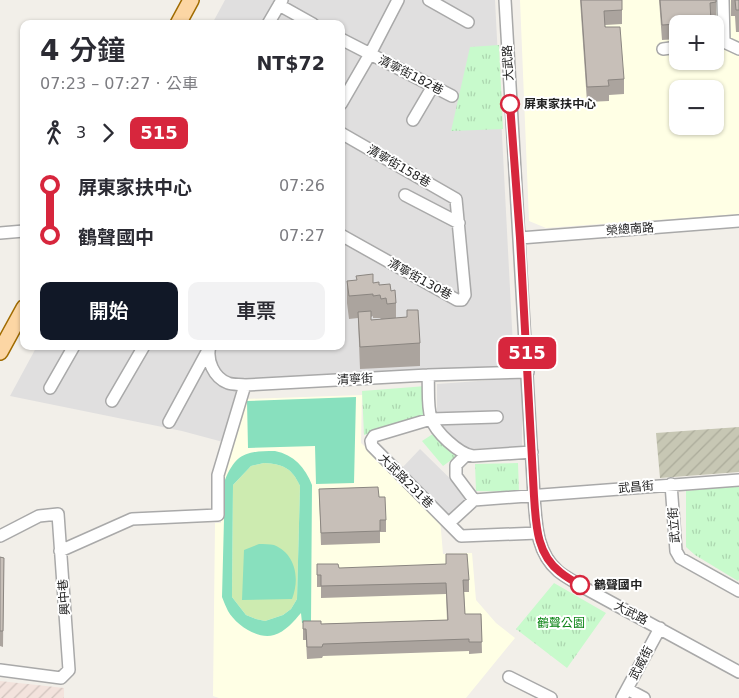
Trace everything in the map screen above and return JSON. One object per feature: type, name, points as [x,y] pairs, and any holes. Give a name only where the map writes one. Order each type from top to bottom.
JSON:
[{"type":"main road","points":[[180,20],[191,0]]},
{"type":"main road","points":[[0,352],[20,315]]},
{"type":"street","points":[[345,97],[398,0]]},
{"type":"street","points":[[428,0],[468,22]]},
{"type":"street","name":"大武路","points":[[505,0],[534,496],[538,533],[543,553],[558,571],[581,586],[739,672]]},
{"type":"street","points":[[722,15],[723,0]]},
{"type":"street","points":[[270,20],[280,3],[308,20]]},
{"type":"street","name":"清寧街182巷","points":[[345,41],[452,96]]},
{"type":"street","points":[[724,44],[739,49]]},
{"type":"street","points":[[663,49],[669,48]]},
{"type":"street","points":[[413,120],[433,86]]},
{"type":"street","name":"清寧街158巷","points":[[345,135],[456,199]]},
{"type":"street","points":[[404,195],[458,223]]},
{"type":"street","name":"清寧街130巷","points":[[345,237],[457,300],[462,300],[466,290],[456,199]]},
{"type":"street","name":"榮總南路","points":[[520,238],[739,221]]},
{"type":"street","points":[[0,233],[20,231]]},
{"type":"street","points":[[50,388],[72,350]]},
{"type":"street","points":[[112,401],[142,350]]},
{"type":"street","points":[[170,422],[208,350]]},
{"type":"street","name":"清寧街","points":[[209,350],[209,364],[217,375],[228,383],[245,385],[428,375],[528,372]]},
{"type":"street","points":[[428,375],[431,419],[457,450],[466,455],[473,456],[532,452]]},
{"type":"street","points":[[60,551],[132,518],[218,516],[218,475],[245,385]]},
{"type":"street","points":[[431,419],[496,417]]},
{"type":"street","name":"大武路231巷","points":[[431,419],[374,436],[371,441],[372,446],[461,536],[538,533]]},
{"type":"street","points":[[466,455],[456,465],[456,476],[474,500]]},
{"type":"street","name":"武昌街","points":[[534,496],[739,480]]},
{"type":"street","name":"武立街","points":[[671,484],[676,551],[680,558],[739,592]]},
{"type":"street","points":[[448,523],[474,500],[534,496]]},
{"type":"street","name":"興中巷","points":[[0,536],[39,516],[58,514],[69,670],[61,678],[0,670]]},
{"type":"street","name":"武威街","points":[[625,694],[660,628]]},
{"type":"street","points":[[509,678],[551,698]]},
{"type":"street","points":[[625,694],[644,698]]},
{"type":"shaded area","points":[[225,0],[495,0],[514,366],[248,380],[223,442],[182,431],[10,396],[35,350],[345,350],[345,20],[214,20]]},
{"type":"shaded area","points":[[520,0],[739,0],[739,214],[546,228],[529,221]]},
{"type":"shaded area","points":[[522,378],[522,447],[467,449],[453,440],[437,417],[437,384]]},
{"type":"shaded area","points":[[362,395],[361,443],[440,518],[443,554],[472,553],[476,600],[496,623],[515,638],[466,698],[219,698],[213,696],[215,523],[221,523],[221,478],[245,399]]},
{"type":"shaded area","points":[[739,427],[739,472],[660,478],[656,433]]},
{"type":"shaded area","points":[[420,449],[470,498],[449,515],[402,468]]},
{"type":"shaded area","points":[[0,681],[64,688],[64,698],[0,698]]},
{"type":"green space","points":[[499,45],[503,129],[451,131],[470,47]]},
{"type":"green space","points":[[426,386],[426,417],[405,425],[364,435],[362,391]]},
{"type":"green space","points":[[356,397],[354,483],[316,484],[315,446],[248,448],[247,401]]},
{"type":"green space","points":[[439,430],[458,455],[443,466],[422,441]]},
{"type":"green space","points":[[275,451],[288,455],[298,463],[312,485],[311,623],[302,623],[301,613],[282,631],[268,636],[248,630],[236,621],[228,611],[222,597],[225,480],[234,464],[244,455]],"holes":[[[264,463],[282,466],[290,471],[300,486],[297,599],[291,609],[283,615],[265,621],[246,615],[232,597],[233,485],[251,466]]]},
{"type":"green space","points":[[264,463],[277,464],[286,468],[294,475],[300,486],[297,599],[291,609],[283,615],[265,621],[246,615],[232,597],[233,485],[251,466]]},
{"type":"green space","points":[[518,463],[519,492],[476,491],[475,464]]},
{"type":"green space","points":[[739,485],[738,581],[695,555],[686,547],[686,491]]},
{"type":"green space","points":[[259,544],[274,545],[287,554],[296,575],[292,599],[242,600],[244,550]]},
{"type":"green space","name":"鶴聲公園","points":[[554,583],[606,613],[567,668],[516,629]]},
{"type":"building","points":[[581,0],[622,0],[622,10],[604,11],[605,27],[620,27],[624,79],[608,80],[609,86],[587,87]]},
{"type":"building","points":[[660,0],[716,0],[716,2],[710,3],[711,15],[669,15],[669,25],[662,25]]},
{"type":"building","points":[[735,0],[739,0],[739,10],[736,10]]},
{"type":"building","points":[[373,274],[373,283],[379,282],[379,285],[390,284],[391,291],[395,290],[396,303],[387,304],[386,298],[381,299],[380,295],[349,296],[347,281],[357,280],[356,276]]},
{"type":"building","points":[[407,310],[418,310],[420,343],[360,347],[358,312],[371,311],[371,320],[407,317]]},
{"type":"building","points":[[378,487],[379,497],[385,497],[386,520],[380,520],[380,531],[321,533],[319,489]]},
{"type":"building","points":[[446,554],[467,554],[469,580],[463,580],[465,614],[481,614],[482,642],[469,642],[469,639],[323,644],[322,647],[307,647],[306,629],[303,629],[303,621],[321,621],[321,624],[448,620],[446,583],[321,586],[321,575],[317,575],[317,564],[338,564],[339,568],[446,564]]},
{"type":"building","points":[[0,557],[4,558],[3,631],[0,631]]},
{"type":"bus line","name":"515","points":[[510,104],[520,238],[534,496],[538,533],[543,553],[558,571],[580,585]]},
{"type":"place","name":"屏東家扶中心","points":[[510,104]]},
{"type":"place","name":"鶴聲國中","points":[[580,585]]}]
